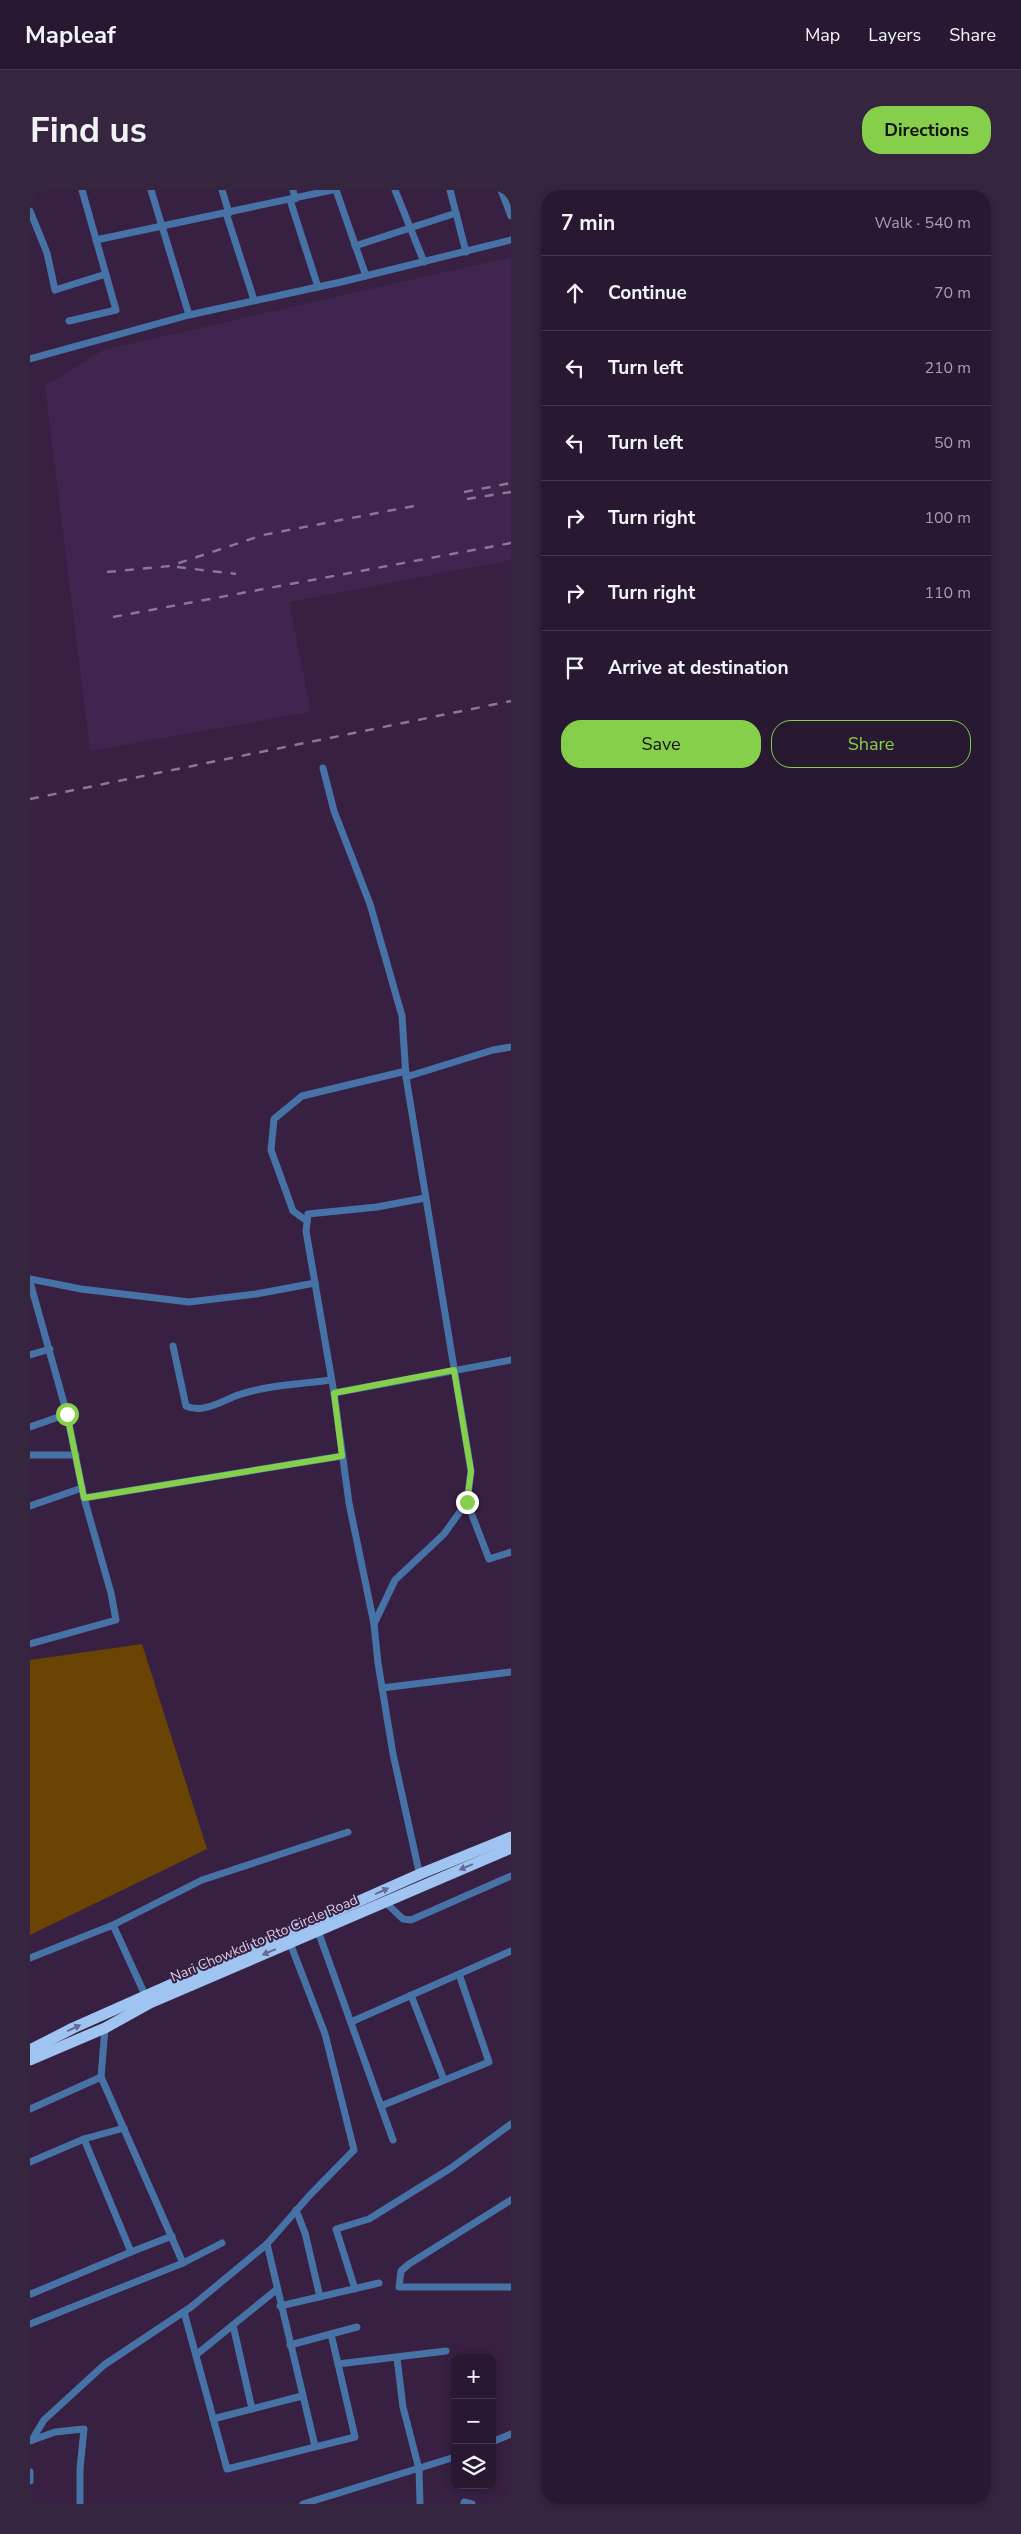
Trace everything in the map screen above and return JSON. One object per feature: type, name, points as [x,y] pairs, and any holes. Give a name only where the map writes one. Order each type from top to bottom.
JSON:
[{"type":"highway","points":[[30,2050],[72,2028],[146,1997],[420,1874],[511,1836]]},
{"type":"highway","name":"Nari Chowkdi to Rto Circle Road","points":[[30,2060],[105,2028],[150,2004],[511,1848]]},
{"type":"street","points":[[69,321],[116,310],[82,190]]},
{"type":"street","points":[[151,190],[160,226],[189,315]]},
{"type":"street","points":[[222,190],[254,300]]},
{"type":"street","points":[[293,190],[293,199],[318,287]]},
{"type":"street","points":[[96,240],[334,190],[366,276]]},
{"type":"street","points":[[395,190],[424,262]]},
{"type":"street","points":[[450,190],[466,252]]},
{"type":"street","points":[[501,190],[511,216]]},
{"type":"street","points":[[30,211],[47,253],[55,290],[106,274]]},
{"type":"street","points":[[355,246],[409,226],[456,213]]},
{"type":"street","points":[[30,359],[189,315],[366,276],[511,240]]},
{"type":"street","points":[[323,768],[334,811],[370,904],[402,1016],[406,1074],[471,1471],[467,1502],[444,1534],[395,1580],[374,1624]]},
{"type":"street","points":[[307,1221],[293,1211],[270,1150],[274,1119],[302,1096],[406,1074],[493,1050],[511,1047]]},
{"type":"street","points":[[422,1886],[393,1754],[374,1624],[349,1503],[334,1393],[306,1232],[308,1214],[377,1207],[425,1198]]},
{"type":"street","points":[[30,1644],[116,1620],[111,1593],[84,1498],[67,1414],[30,1280],[81,1289],[189,1302],[256,1294],[315,1283]]},
{"type":"street","points":[[173,1346],[186,1406],[191,1408],[202,1409],[237,1395],[264,1388],[331,1380]]},
{"type":"street","points":[[30,1355],[50,1349]]},
{"type":"street","points":[[334,1393],[511,1360]]},
{"type":"street","points":[[30,1427],[67,1414]]},
{"type":"street","points":[[30,1455],[76,1456]]},
{"type":"street","points":[[84,1498],[342,1456]]},
{"type":"street","points":[[30,1506],[82,1488]]},
{"type":"street","points":[[467,1502],[489,1559],[511,1552]]},
{"type":"street","points":[[382,1688],[511,1672]]},
{"type":"street","points":[[30,1958],[113,1924],[202,1880],[348,1832]]},
{"type":"street","points":[[385,1902],[403,1919],[411,1920],[511,1876]]},
{"type":"street","points":[[113,1924],[146,1997]]},
{"type":"street","points":[[318,1931],[393,2140]]},
{"type":"street","points":[[31,2441],[44,2420],[104,2365],[184,2312],[267,2244],[296,2210],[352,2153],[354,2147],[324,2034],[290,1943]]},
{"type":"street","points":[[351,2022],[511,1951]]},
{"type":"street","points":[[381,2106],[489,2062],[459,1974]]},
{"type":"street","points":[[411,1995],[444,2080]]},
{"type":"street","points":[[105,2028],[101,2077],[183,2263]]},
{"type":"street","points":[[30,2109],[101,2077]]},
{"type":"street","points":[[355,2289],[336,2229],[369,2219],[451,2168],[511,2124]]},
{"type":"street","points":[[30,2162],[84,2139],[124,2128]]},
{"type":"street","points":[[84,2139],[131,2252]]},
{"type":"street","points":[[511,2200],[409,2264],[401,2271],[399,2287],[511,2287]]},
{"type":"street","points":[[296,2210],[305,2233],[320,2297]]},
{"type":"street","points":[[31,2294],[172,2236]]},
{"type":"street","points":[[30,2324],[183,2263],[222,2243]]},
{"type":"street","points":[[267,2244],[276,2290],[315,2446]]},
{"type":"street","points":[[280,2306],[379,2284]]},
{"type":"street","points":[[196,2355],[276,2290]]},
{"type":"street","points":[[184,2312],[227,2469],[315,2446],[355,2438],[331,2334]]},
{"type":"street","points":[[232,2325],[252,2409]]},
{"type":"street","points":[[290,2345],[357,2326]]},
{"type":"street","points":[[338,2364],[446,2351]]},
{"type":"street","points":[[397,2358],[403,2407],[419,2469],[420,2504]]},
{"type":"street","points":[[213,2419],[302,2396]]},
{"type":"street","points":[[31,2441],[55,2432],[84,2429],[80,2469],[80,2504]]},
{"type":"street","points":[[496,2440],[511,2434]]},
{"type":"street","points":[[303,2504],[451,2458]]},
{"type":"street","points":[[30,2472],[30,2481]]},
{"type":"shaded area","points":[[511,257],[511,560],[289,602],[311,712],[90,751],[45,386],[103,350]]},
{"type":"shaded area","points":[[142,1644],[207,1849],[30,1935],[30,1660]]},
{"type":"railway","points":[[464,492],[511,483]]},
{"type":"railway","points":[[467,499],[511,492]]},
{"type":"railway","points":[[107,572],[170,566],[263,535],[419,505]]},
{"type":"railway","points":[[113,617],[511,543]]},
{"type":"railway","points":[[177,567],[236,574]]},
{"type":"railway","points":[[30,799],[511,701]]},
{"type":"route","points":[[67,1414],[84,1498],[342,1456],[334,1393],[454,1370],[471,1471],[467,1502]]}]
